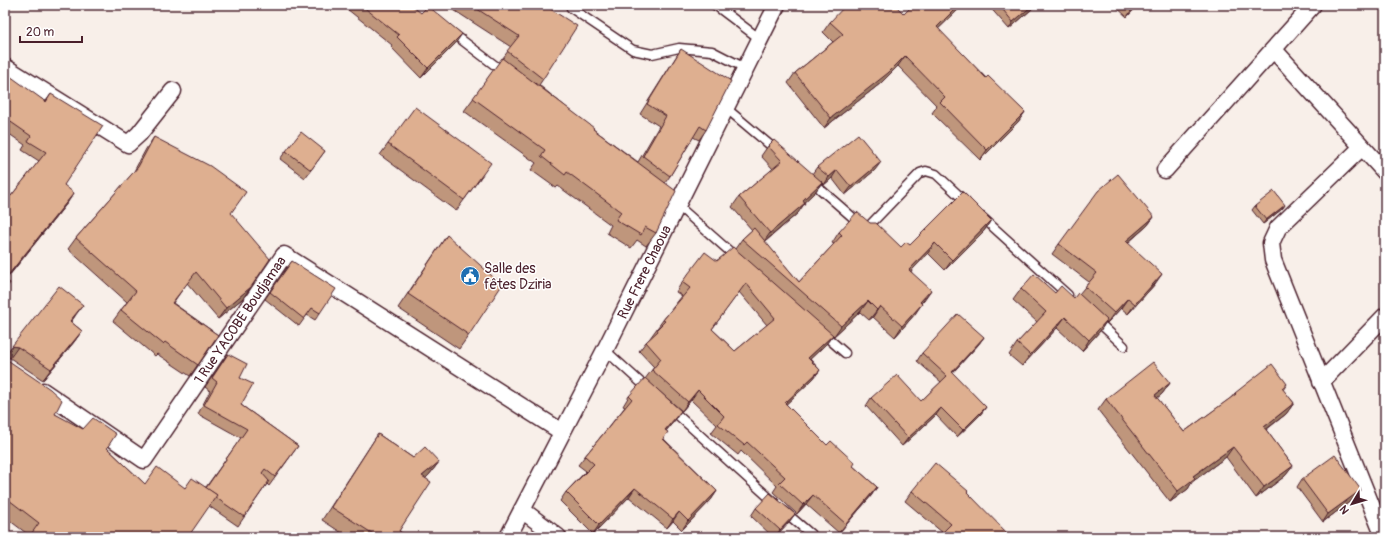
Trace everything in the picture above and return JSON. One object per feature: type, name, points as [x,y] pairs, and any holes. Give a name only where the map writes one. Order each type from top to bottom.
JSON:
[{"type":"street","name":"Rue Frere Chaoua","points":[[508,537],[604,350],[674,203],[726,108],[777,5]]},
{"type":"street","points":[[1165,170],[1313,5]]},
{"type":"street","points":[[1274,50],[1385,172]]},
{"type":"street","points":[[5,67],[128,144],[139,134],[173,90]]},
{"type":"street","points":[[1362,146],[1278,228],[1272,243],[1273,260],[1382,534]]},
{"type":"street","name":"1 Rue YACOBE Boudjamaa","points":[[32,384],[144,460],[284,255],[562,432]]},
{"type":"street","points":[[1322,382],[1385,316]]},
{"type":"street","points":[[522,510],[558,537]]},
{"type":"lane","points":[[714,5],[760,39]]},
{"type":"lane","points":[[571,8],[633,50],[652,54],[679,48],[712,51],[745,68]]},
{"type":"lane","points":[[444,26],[513,80]]},
{"type":"lane","points":[[726,108],[784,158]]},
{"type":"lane","points":[[802,173],[866,229],[920,173],[926,171],[936,174],[1077,303]]},
{"type":"lane","points":[[674,203],[743,263]]},
{"type":"lane","points":[[1089,314],[1124,346]]},
{"type":"lane","points":[[815,326],[845,353]]},
{"type":"lane","points":[[604,350],[814,537]]},
{"type":"building","points":[[361,5],[411,5],[421,13],[428,6],[462,34],[428,68],[397,37],[399,35]]},
{"type":"building","points":[[471,5],[544,5],[577,26],[543,79],[507,51],[519,36]]},
{"type":"building","points":[[846,5],[895,5],[904,14],[913,5],[959,5],[937,27],[986,78],[988,76],[1025,112],[987,150],[940,102],[945,97],[905,56],[888,73],[831,118],[795,73],[843,34],[830,22]]},
{"type":"building","points":[[999,5],[1033,5],[1013,22]]},
{"type":"building","points":[[681,49],[731,81],[706,130],[700,126],[670,176],[643,156],[666,116],[647,104]]},
{"type":"building","points":[[502,58],[676,191],[656,233],[645,227],[641,235],[616,220],[621,212],[567,172],[565,175],[541,156],[545,150],[473,98]]},
{"type":"building","points":[[10,76],[46,102],[51,94],[103,126],[64,185],[74,193],[5,279],[5,192],[11,196],[46,152],[28,141],[31,136],[5,118],[5,83]]},
{"type":"building","points":[[415,107],[491,163],[464,200],[388,144]]},
{"type":"building","points":[[301,132],[325,151],[311,170],[286,151]]},
{"type":"building","points":[[858,134],[881,162],[851,187],[837,170],[829,177],[817,167]]},
{"type":"building","points":[[154,137],[210,166],[246,192],[231,213],[270,259],[251,287],[226,308],[196,272],[172,303],[218,335],[198,365],[165,342],[163,344],[121,310],[136,291],[76,238],[138,167]]},
{"type":"building","points":[[774,140],[822,182],[803,200],[805,203],[770,233],[739,197],[782,161],[768,146]]},
{"type":"building","points":[[1118,174],[1154,217],[1126,241],[1162,274],[1135,304],[1128,298],[1114,313],[1085,287],[1097,273],[1059,244],[1098,191]]},
{"type":"building","points":[[1274,191],[1285,205],[1266,220],[1255,206]]},
{"type":"building","points":[[963,192],[991,220],[952,260],[935,243],[909,270],[931,290],[920,302],[922,304],[902,326],[880,306],[877,310],[868,301],[841,326],[742,239],[754,228],[799,282],[842,235],[839,232],[857,212],[870,223],[876,223],[901,247],[906,242],[910,245]]},
{"type":"building","points":[[447,235],[502,285],[469,335],[408,294]]},
{"type":"building","points":[[733,247],[833,335],[808,358],[820,370],[785,403],[827,445],[831,441],[855,463],[853,466],[877,487],[846,524],[813,495],[803,505],[779,483],[785,477],[747,442],[744,445],[718,424],[724,416],[698,390],[688,402],[652,370],[661,359],[646,342],[658,331],[657,329],[665,321],[663,320],[690,288],[682,282],[705,252],[717,261]],"holes":[[[746,283],[775,318],[735,351],[712,329]]]},
{"type":"building","points":[[292,261],[336,289],[320,313],[312,308],[304,319],[270,292]]},
{"type":"building","points":[[1034,274],[1055,293],[1061,286],[1074,298],[1078,293],[1107,320],[1089,340],[1065,317],[1030,355],[1017,343],[1046,312],[1021,289]]},
{"type":"building","points":[[5,279],[10,283],[5,290]]},
{"type":"building","points":[[59,286],[83,305],[70,321],[82,331],[51,369],[18,347],[12,346]]},
{"type":"building","points":[[958,314],[984,337],[952,372],[986,407],[963,430],[941,408],[908,438],[871,398],[897,375],[921,401],[947,376],[922,353]]},
{"type":"building","points":[[228,354],[247,364],[240,378],[253,384],[241,405],[298,446],[275,477],[265,469],[262,473],[269,481],[244,517],[215,497],[217,495],[206,488],[247,429],[204,405],[217,382],[212,378]]},
{"type":"building","points":[[5,355],[9,361],[50,389],[62,400],[55,414],[83,429],[93,418],[116,434],[107,448],[145,484],[157,467],[185,488],[192,478],[217,495],[188,537],[29,537],[39,523],[9,500],[5,505]]},
{"type":"building","points":[[1153,362],[1170,383],[1155,395],[1184,432],[1236,394],[1235,393],[1272,364],[1287,384],[1282,388],[1294,403],[1264,427],[1293,466],[1264,487],[1233,447],[1193,476],[1195,478],[1178,491],[1106,399]]},
{"type":"building","points":[[645,378],[681,411],[665,430],[668,432],[663,439],[717,491],[688,521],[679,512],[673,519],[635,488],[599,525],[566,492],[594,464],[585,456],[632,399],[629,396]]},
{"type":"building","points":[[378,434],[413,458],[425,447],[439,462],[422,476],[431,482],[399,531],[408,537],[378,537],[331,507]]},
{"type":"building","points":[[1335,455],[1361,490],[1328,514],[1302,479]]},
{"type":"building","points":[[935,463],[968,491],[967,492],[1008,534],[1006,537],[948,537],[943,532],[951,524],[912,491]]},
{"type":"building","points":[[770,493],[795,514],[780,530],[756,508]]},
{"type":"place","name":"Salle des fêtes Dziria","points":[[470,276]]}]
